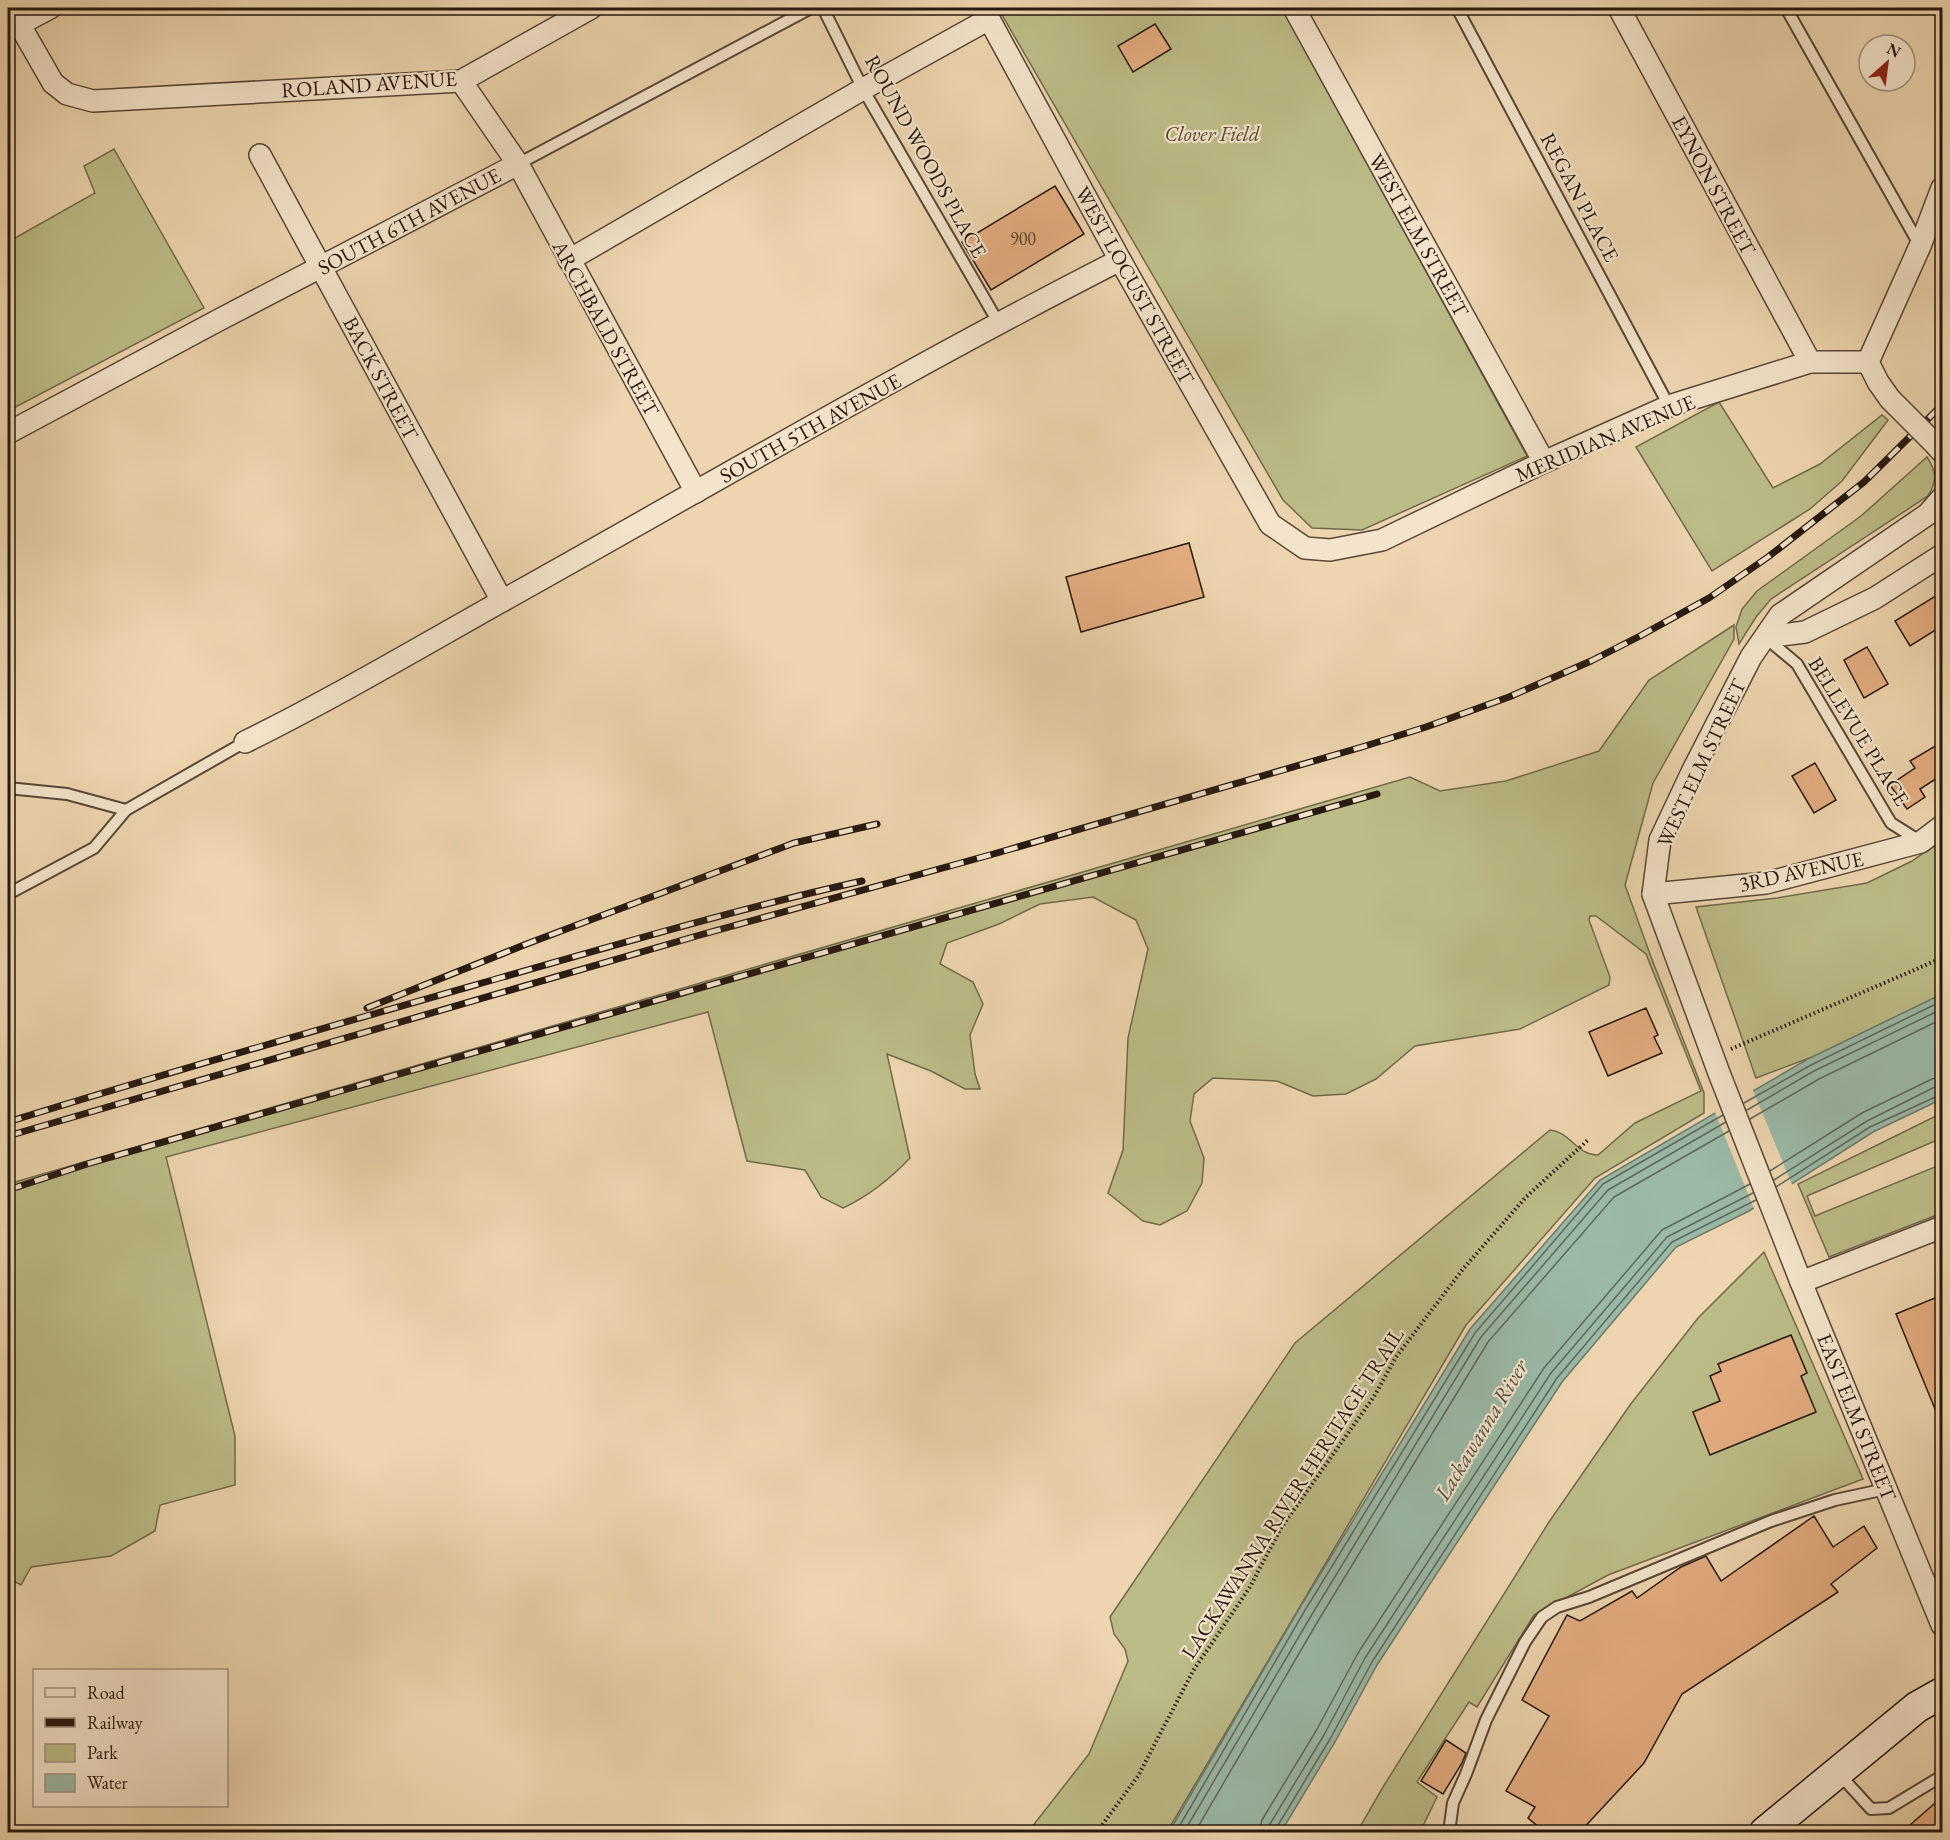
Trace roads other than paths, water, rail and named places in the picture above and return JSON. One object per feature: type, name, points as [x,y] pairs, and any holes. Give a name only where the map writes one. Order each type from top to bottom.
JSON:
[{"type":"street","points":[[15,16],[50,8]]},
{"type":"street","name":"ROLAND AVENUE","points":[[15,16],[53,83],[67,94],[93,101],[461,81],[591,8]]},
{"type":"street","name":"WEST ELM STREET","points":[[1294,8],[1544,462]]},
{"type":"street","name":"EYNON STREET","points":[[1618,8],[1810,362]]},
{"type":"street","points":[[569,260],[863,89],[986,13]]},
{"type":"street","name":"WEST LOCUST STREET","points":[[986,13],[1120,260],[1270,525],[1305,548]]},
{"type":"street","name":"ARCHBALD STREET","points":[[461,81],[518,164],[696,492]]},
{"type":"street","name":"BACK STREET","points":[[260,155],[502,601]]},
{"type":"street","name":"SOUTH 6TH AVENUE","points":[[8,434],[321,266],[518,164]]},
{"type":"street","points":[[1937,447],[1890,399],[1868,362],[1920,246],[1942,188]]},
{"type":"street","name":"SOUTH 5TH AVENUE","points":[[245,742],[298,716],[414,652],[998,322],[1120,260]]},
{"type":"street","name":"MERIDIAN AVENUE","points":[[1305,548],[1330,550],[1382,540],[1544,462],[1669,406],[1810,362],[1868,362]]},
{"type":"street","name":"WEST ELM STREET","points":[[1772,1208],[1653,894],[1660,840],[1751,657],[1780,615],[1928,513],[1942,498]]},
{"type":"street","points":[[1766,637],[1805,632],[1875,598],[1942,555]]},
{"type":"street","name":"3RD AVENUE","points":[[1653,894],[1766,883],[1922,842],[1942,826]]},
{"type":"street","name":"EAST ELM STREET","points":[[1772,1208],[1942,1625]]},
{"type":"street","points":[[1801,1282],[1942,1227]]},
{"type":"street","points":[[1765,1833],[1917,1707],[1942,1693]]},
{"type":"lane","name":"SOUTH 6TH AVENUE","points":[[518,164],[811,8]]},
{"type":"lane","name":"ROUND WOODS PLACE","points":[[823,8],[863,89],[998,322]]},
{"type":"lane","name":"REGAN PLACE","points":[[1457,8],[1669,406]]},
{"type":"lane","points":[[1786,8],[1920,246]]},
{"type":"lane","name":"BELLEVUE PLACE","points":[[1766,637],[1797,664],[1892,823],[1922,842]]},
{"type":"lane","points":[[8,894],[94,848],[126,810],[245,742]]},
{"type":"lane","points":[[8,788],[67,794],[126,810]]},
{"type":"lane","points":[[1449,1833],[1453,1803],[1486,1720],[1525,1642],[1542,1617],[1557,1607],[1589,1597],[1771,1521],[1835,1500],[1886,1489]]},
{"type":"lane","points":[[1838,1772],[1871,1809],[1889,1808],[1942,1776]]},
{"type":"water","name":"Lackawanna River","points":[[1942,994],[1942,1099],[1873,1132],[1749,1211],[1676,1247],[1562,1382],[1377,1665],[1335,1742],[1281,1832],[1169,1832],[1299,1609],[1470,1329],[1600,1180],[1808,1059]]},
{"type":"railway","points":[[8,1136],[700,935],[997,853],[1362,747],[1509,697],[1591,661],[1709,598],[1768,557],[1864,482],[1942,405]]},
{"type":"railway","points":[[8,1190],[87,1164],[1377,794]]},
{"type":"railway","points":[[367,1008],[524,945],[794,843],[877,824]]},
{"type":"railway","points":[[8,1122],[131,1084],[637,939],[862,881]]},
{"type":"park label","name":"Clover Field","points":[[1212,133]]}]
